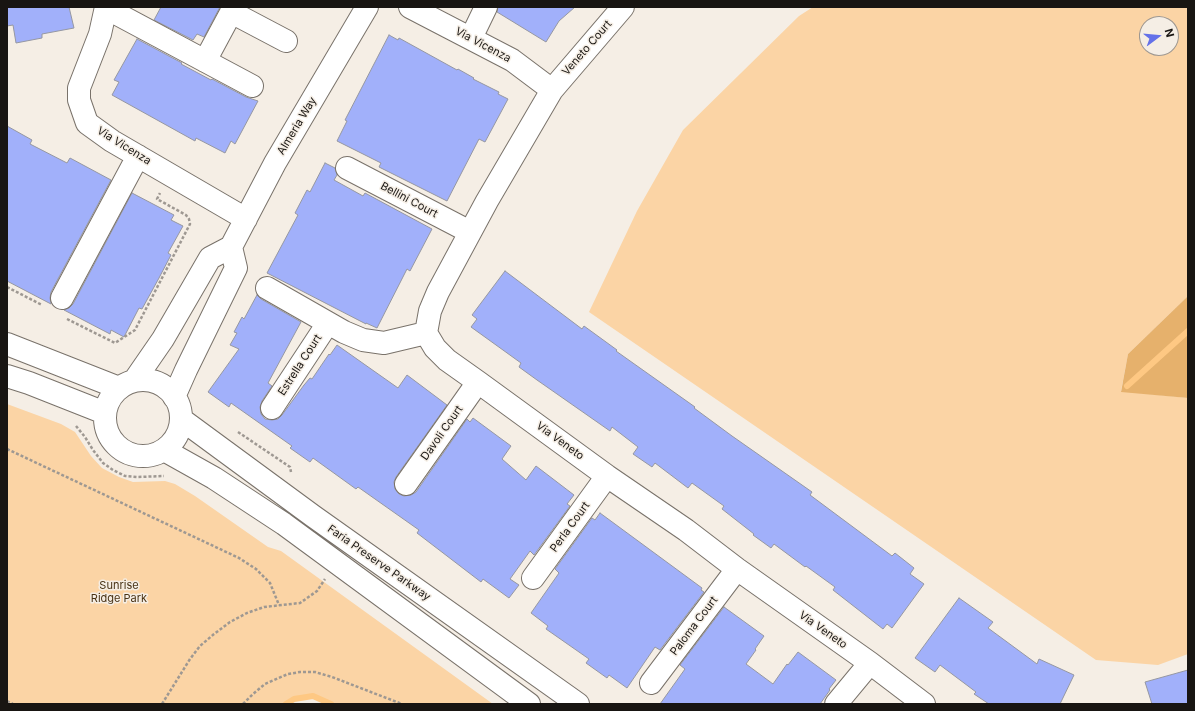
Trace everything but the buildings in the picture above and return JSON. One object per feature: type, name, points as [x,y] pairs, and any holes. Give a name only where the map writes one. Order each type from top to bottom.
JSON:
[{"type":"street","name":"Almeria Way","points":[[231,247],[275,163],[367,7]]},
{"type":"street","name":"Via Vicenza","points":[[410,7],[512,60],[552,90]]},
{"type":"street","points":[[471,38],[486,7]]},
{"type":"street","name":"Veneto Court","points":[[552,90],[623,7]]},
{"type":"street","name":"Via Vicenza","points":[[106,8],[100,34],[79,88],[79,100],[87,123],[112,141],[246,219]]},
{"type":"street","points":[[106,8],[252,86]]},
{"type":"street","points":[[206,61],[232,10],[286,41]]},
{"type":"street","points":[[426,333],[430,311],[438,292],[470,232],[552,90]]},
{"type":"street","points":[[58,308],[138,156]]},
{"type":"street","name":"Bellini Court","points":[[347,168],[470,232]]},
{"type":"street","points":[[127,384],[163,339],[210,258],[231,247],[236,268],[174,397]]},
{"type":"street","name":"Estrella Court","points":[[267,288],[344,332],[363,340],[384,342],[426,333]]},
{"type":"street","name":"Estrella Court","points":[[272,408],[328,322]]},
{"type":"street","name":"Via Veneto","points":[[426,333],[435,348],[447,360],[607,476],[686,530],[737,569],[870,663],[924,704]]},
{"type":"street","points":[[7,344],[127,384]]},
{"type":"street","points":[[7,376],[104,413]]},
{"type":"street","points":[[146,380],[157,383],[174,397],[179,408],[181,419],[179,431],[173,442],[164,450],[153,456],[140,457],[128,454],[109,438],[105,426],[104,413],[114,392],[127,384],[146,380]]},
{"type":"street","name":"Davoli Court","points":[[406,484],[478,382]]},
{"type":"street","name":"Faria Preserve Parkway","points":[[181,419],[313,516],[578,704]]},
{"type":"street","points":[[164,450],[214,478],[284,524],[530,704]]},
{"type":"street","name":"Perla Court","points":[[533,578],[607,476]]},
{"type":"street","name":"Paloma Court","points":[[651,682],[737,569]]},
{"type":"street","points":[[836,704],[870,663]]},
{"type":"path","points":[[7,287],[58,308],[115,343],[135,330],[190,224],[186,215],[157,199],[162,191]]},
{"type":"path","points":[[74,425],[85,437],[103,463],[113,470],[125,476],[170,477]]},
{"type":"path","points":[[235,430],[290,467]]},
{"type":"path","points":[[7,449],[239,558],[256,569],[270,583],[279,605]]},
{"type":"path","points":[[162,704],[190,659],[200,646],[214,634],[230,622],[247,613],[264,607],[300,603],[317,591],[325,579]]},
{"type":"path","points":[[243,704],[265,684],[277,677],[300,672],[315,672],[332,677],[402,704]]},
{"type":"path","points":[[7,701],[13,704]]},
{"type":"green space","points":[[813,7],[1188,7],[1188,296],[1128,354],[1121,391],[1188,398],[1188,654],[1158,665],[1096,660],[589,312],[637,211],[683,130],[799,16]]},
{"type":"green space","name":"Sunrise Ridge Park","points":[[7,404],[61,424],[75,432],[91,456],[102,468],[119,477],[133,482],[165,481],[175,484],[195,496],[268,547],[281,551],[493,704],[327,704],[307,696],[290,704],[7,704]]},
{"type":"shaded area","points":[[1188,296],[1188,398],[1121,392],[1128,354]]},
{"type":"waterway","points":[[1127,386],[1188,331]]},
{"type":"waterway","points":[[286,704],[294,699],[313,696],[331,704]]}]
